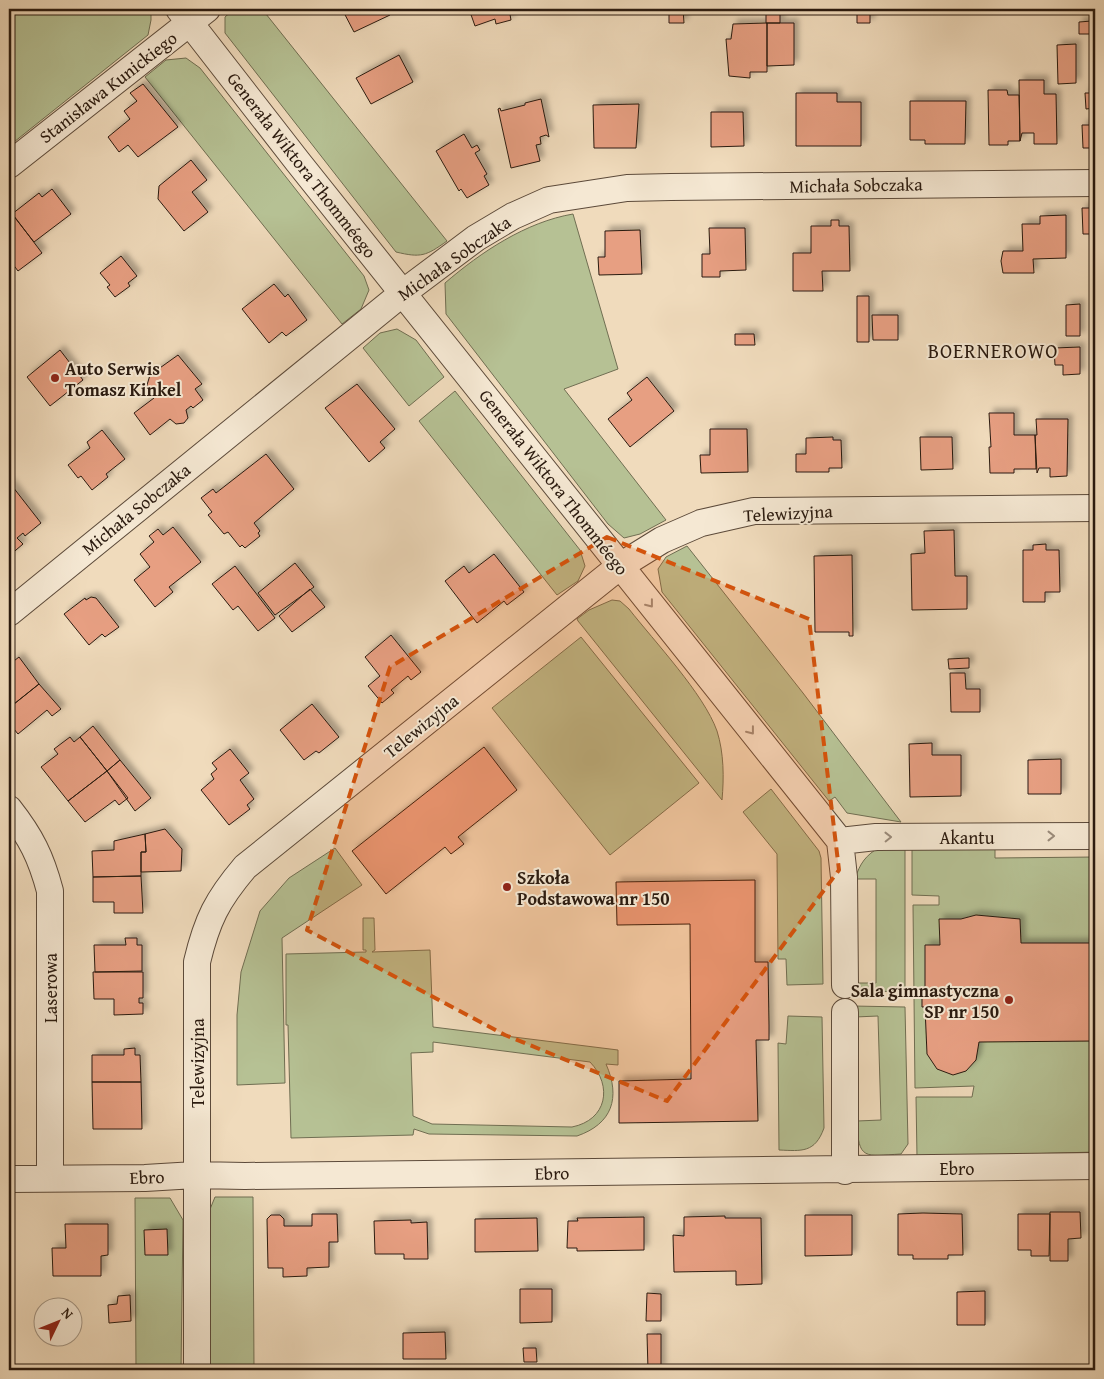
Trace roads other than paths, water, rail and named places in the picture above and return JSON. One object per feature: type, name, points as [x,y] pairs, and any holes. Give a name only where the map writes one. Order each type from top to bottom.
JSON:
[{"type":"street","name":"Stanisława Kunickiego","points":[[9,165],[192,13]]},
{"type":"street","name":"Generała Wiktora Thomméego","points":[[192,13],[298,162],[404,292],[620,566],[840,840]]},
{"type":"street","name":"Michała Sobczaka","points":[[9,612],[404,292],[476,238],[513,216],[549,200],[627,188],[1095,183]]},
{"type":"street","name":"Telewizyjna","points":[[196,1370],[197,962],[204,931],[213,910],[245,866],[620,566],[662,540],[701,523],[754,512],[1095,508]]},
{"type":"street","name":"Laserowa","points":[[9,809],[27,832],[42,859],[50,891],[50,1178]]},
{"type":"street","name":"Akantu","points":[[840,840],[1095,836]]},
{"type":"street","points":[[840,840],[844,877],[845,984]]},
{"type":"street","points":[[844,1012],[845,1171]]},
{"type":"street","name":"Ebro","points":[[9,1179],[196,1174],[245,1176],[845,1171],[1095,1166]]},
{"type":"place","name":"Auto Serwis Tomasz Kinkel","points":[[55,378]]},
{"type":"place","name":"Szkoła Podstawowa nr 150","points":[[507,887]]},
{"type":"place","name":"Sala gimnastyczna SP nr 150","points":[[1009,1000]]},
{"type":"district","name":"BOERNEROWO","points":[[993,350]]}]
